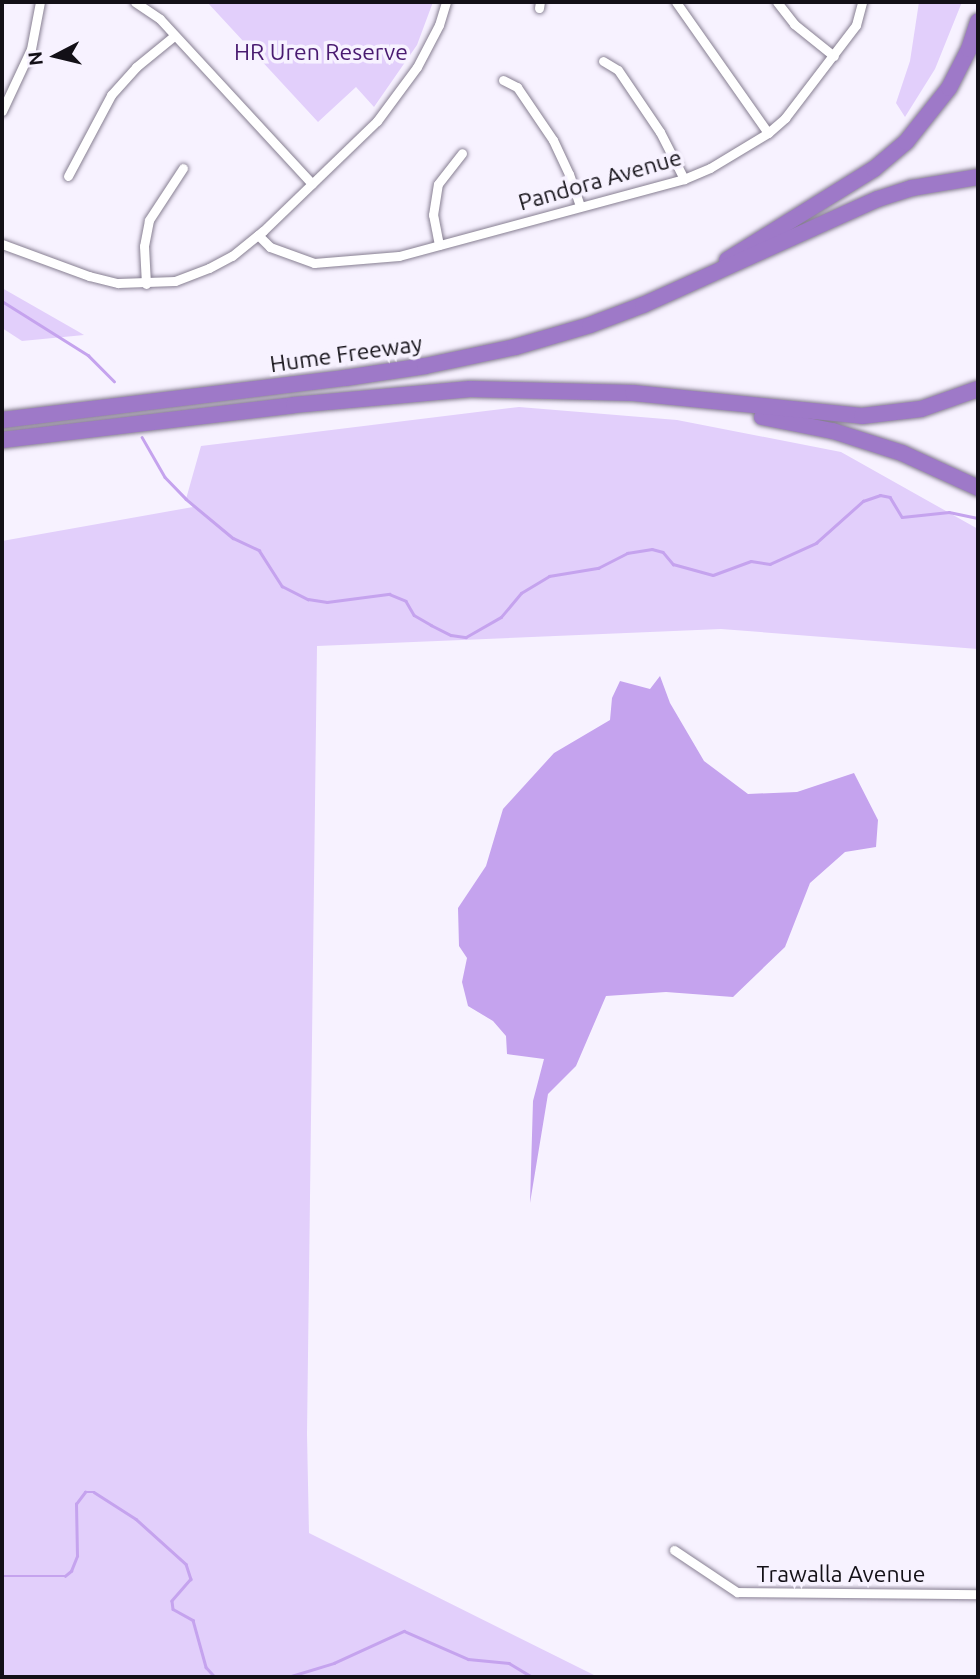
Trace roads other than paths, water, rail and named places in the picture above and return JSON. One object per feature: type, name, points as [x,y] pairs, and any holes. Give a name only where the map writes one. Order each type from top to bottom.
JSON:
[{"type":"highway","points":[[686,285],[850,185],[890,156],[923,123],[949,88],[969,48],[978,21]]},
{"type":"highway","points":[[686,285],[878,199],[912,188],[978,177]]},
{"type":"highway","name":"Hume Freeway","points":[[2,420],[345,378],[455,361],[590,325],[686,285]]},
{"type":"highway","name":"Hume Freeway","points":[[2,440],[436,391],[529,388],[633,393]]},
{"type":"highway","points":[[633,393],[862,416],[921,409],[978,389]]},
{"type":"highway","points":[[633,393],[833,431],[902,453],[978,488]]},
{"type":"street","points":[[2,111],[31,49],[40,2]]},
{"type":"street","points":[[135,2],[160,19],[312,184]]},
{"type":"street","points":[[2,244],[89,276],[146,284],[175,281],[232,256],[375,124],[404,86],[439,25],[446,2]]},
{"type":"street","points":[[676,2],[768,133]]},
{"type":"street","points":[[777,2],[794,24],[834,57]]},
{"type":"street","name":"Pandora Avenue","points":[[260,233],[277,249],[291,257],[314,263],[399,256],[684,178],[710,168],[768,133],[785,118],[856,25],[862,2]]},
{"type":"street","points":[[68,176],[111,95],[136,66],[174,36]]},
{"type":"street","points":[[603,61],[618,70],[660,132],[684,178]]},
{"type":"street","points":[[503,80],[517,87],[553,140],[580,206]]},
{"type":"street","points":[[439,245],[433,215],[438,184],[462,153]]},
{"type":"street","points":[[146,284],[144,246],[149,220],[183,168]]},
{"type":"street","name":"Trawalla Avenue","points":[[674,1550],[737,1592],[978,1594]]},
{"type":"waterway","points":[[2,301],[88,355],[114,381]]},
{"type":"waterway","points":[[142,437],[165,477],[186,499],[233,538],[259,550],[282,586],[308,599],[327,602],[389,594],[406,601],[414,615],[431,625],[451,635],[466,637],[501,617],[521,593],[549,576],[598,568],[627,553],[652,549],[663,552],[673,564],[713,575],[751,561],[770,564],[816,543],[863,501],[880,495],[890,497],[902,517],[949,512],[978,518]]},
{"type":"waterway","points":[[2,1576],[65,1576],[71,1571],[77,1556],[76,1504],[85,1492],[94,1492],[136,1519],[186,1564],[191,1579],[172,1601],[173,1609],[193,1620],[206,1667],[215,1677]]},
{"type":"waterway","points":[[288,1677],[334,1663],[404,1631],[468,1659],[509,1663],[532,1677]]},
{"type":"park label","name":"HR Uren Reserve","points":[[321,52]]}]
